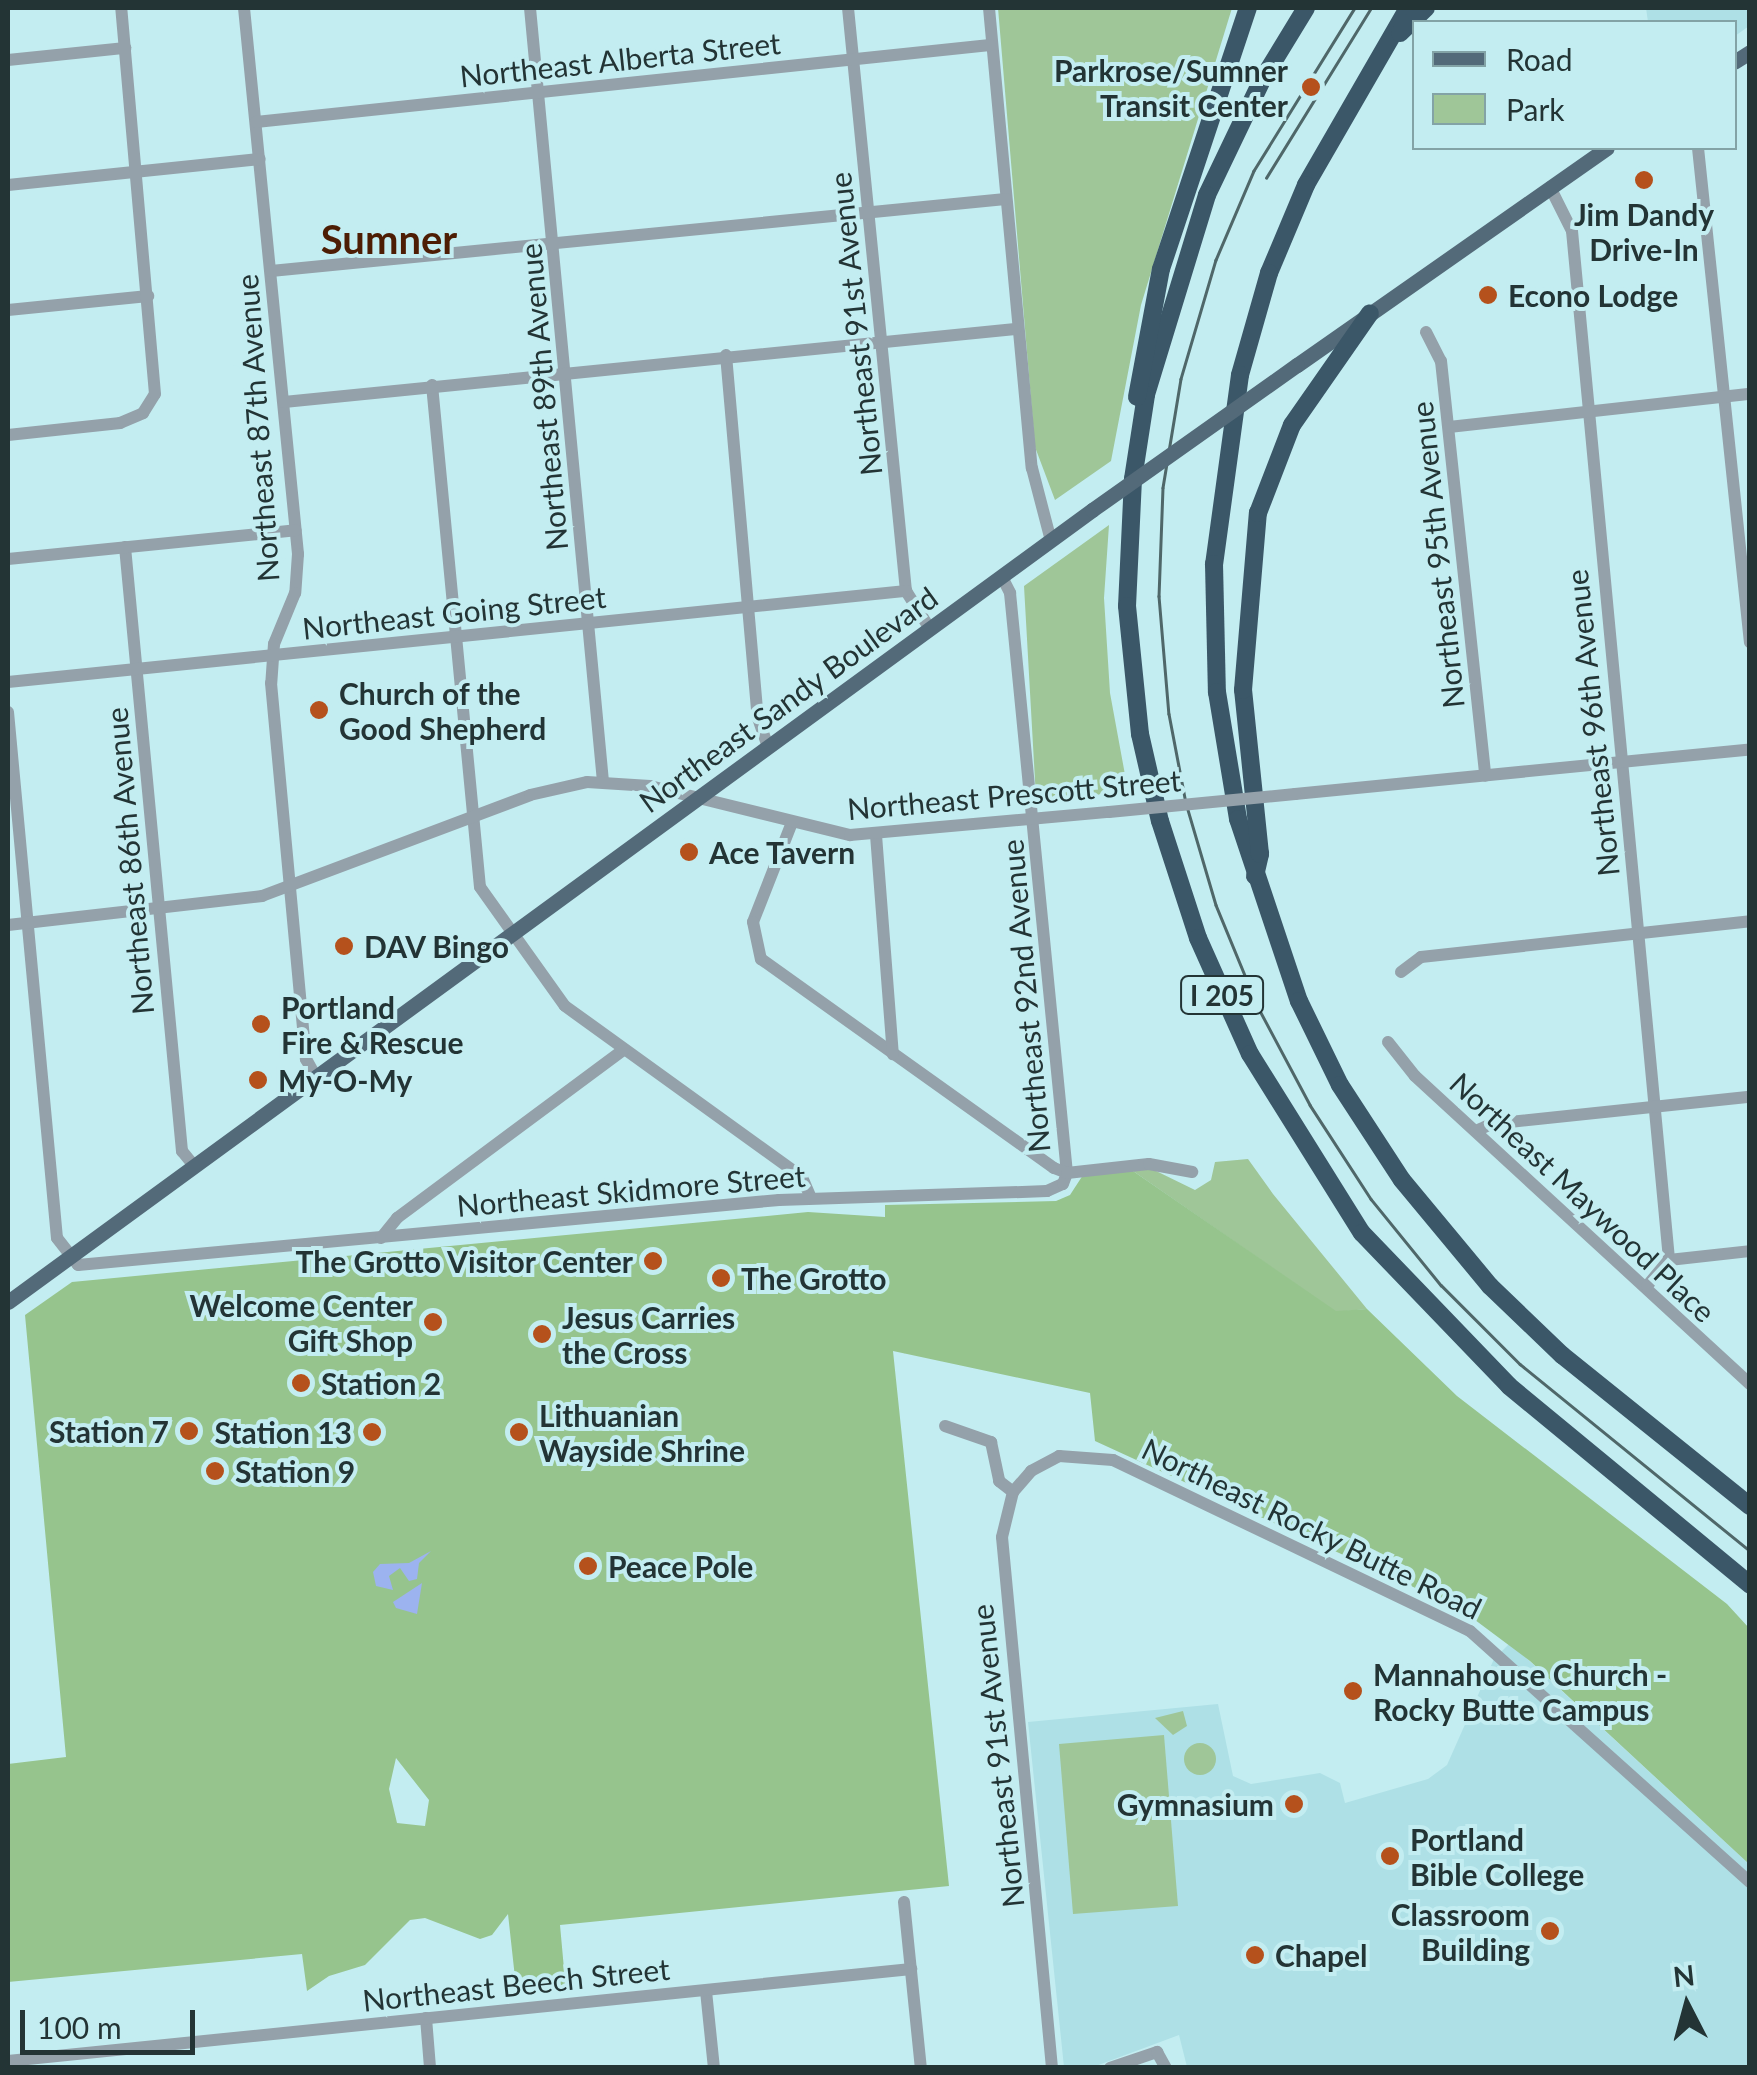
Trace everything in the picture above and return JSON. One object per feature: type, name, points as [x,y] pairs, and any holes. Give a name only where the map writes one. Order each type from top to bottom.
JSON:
[{"type":"highway","points":[[1139,438],[1138,374],[1156,290],[1248,8]]},
{"type":"highway","name":"I 205","points":[[1306,8],[1242,118],[1202,208],[1166,314],[1139,438],[1127,606],[1140,734],[1184,898],[1250,1054],[1346,1210],[1443,1323],[1539,1413],[1750,1585]]},
{"type":"highway","name":"I 205","points":[[1408,8],[1323,150],[1269,274],[1226,447],[1214,564],[1217,692],[1254,882],[1298,1002],[1340,1085],[1448,1240],[1562,1354],[1750,1506]]},
{"type":"highway","points":[[1379,55],[1412,22]]},
{"type":"highway","points":[[1254,882],[1260,854],[1243,690],[1258,513],[1292,425],[1370,313]]},
{"type":"main road","name":"Northeast Sandy Boulevard","points":[[8,1302],[1092,510],[1604,150]]},
{"type":"street","points":[[8,435],[120,423],[143,414],[155,394],[121,8]]},
{"type":"street","name":"Northeast 87th Avenue","points":[[244,8],[296,530],[295,593],[271,655],[306,1058],[316,1077]]},
{"type":"street","name":"Northeast 89th Avenue","points":[[530,8],[604,781]]},
{"type":"street","name":"Northeast 91st Avenue","points":[[848,8],[906,591],[930,629]]},
{"type":"street","points":[[990,8],[1016,329],[1032,468],[1051,541]]},
{"type":"street","name":"Northeast Alberta Street","points":[[256,122],[990,45]]},
{"type":"street","points":[[8,60],[125,48]]},
{"type":"street","points":[[1698,150],[1750,642]]},
{"type":"street","points":[[8,184],[260,159]]},
{"type":"street","name":"Northeast 96th Avenue","points":[[1550,188],[1570,220],[1669,1260]]},
{"type":"street","points":[[271,271],[869,208],[1005,199]]},
{"type":"street","points":[[8,310],[148,296]]},
{"type":"street","points":[[284,402],[1016,329]]},
{"type":"street","name":"Northeast 95th Avenue","points":[[1426,332],[1441,361],[1485,776]]},
{"type":"street","points":[[726,355],[758,718],[768,748]]},
{"type":"street","points":[[432,385],[458,636],[476,879],[557,998],[622,1050],[802,1177],[811,1198]]},
{"type":"street","points":[[1449,427],[1750,394]]},
{"type":"street","points":[[8,559],[296,530]]},
{"type":"street","name":"Northeast 86th Avenue","points":[[125,547],[182,1150],[194,1166]]},
{"type":"street","name":"Northeast 92nd Avenue","points":[[1002,577],[1010,593],[1067,1173]]},
{"type":"street","name":"Northeast Going Street","points":[[8,682],[906,591]]},
{"type":"street","points":[[8,712],[57,1238],[68,1257]]},
{"type":"street","name":"Northeast Prescott Street","points":[[8,924],[159,910],[290,887],[547,790],[604,781],[698,799],[791,825],[876,835],[1750,749]]},
{"type":"street","points":[[791,825],[753,922],[754,946],[824,1008],[1067,1173]]},
{"type":"street","points":[[876,835],[893,1054]]},
{"type":"street","points":[[1401,972],[1422,957],[1750,921]]},
{"type":"street","name":"Northeast Maywood Place","points":[[1388,1042],[1476,1131],[1750,1384]]},
{"type":"street","points":[[381,1238],[396,1218],[622,1050]]},
{"type":"street","points":[[1476,1131],[1491,1124],[1750,1097]]},
{"type":"street","name":"Northeast Skidmore Street","points":[[68,1257],[90,1268],[811,1198],[1047,1191],[1063,1184],[1067,1173],[1149,1164],[1192,1172]]},
{"type":"street","points":[[1647,1286],[1669,1260],[1750,1251]]},
{"type":"street","points":[[945,1426],[986,1438],[994,1449],[999,1480],[1014,1492]]},
{"type":"street","name":"Northeast Rocky Butte Road","points":[[1014,1492],[1048,1460],[1097,1454],[1444,1615],[1492,1646],[1750,1882]]},
{"type":"street","name":"Northeast 91st Avenue","points":[[1014,1492],[1002,1548],[1052,2068]]},
{"type":"street","points":[[904,1902],[921,2068]]},
{"type":"street","name":"Northeast Beech Street","points":[[8,2060],[83,2060],[426,2018],[911,1969]]},
{"type":"street","points":[[706,1991],[714,2068]]},
{"type":"street","points":[[426,2018],[430,2068]]},
{"type":"street","points":[[1110,2068],[1156,2052],[1166,2068]]},
{"type":"shaded area","points":[[1646,8],[1749,8],[1749,26],[1737,35],[1737,20],[1648,20]]},
{"type":"shaded area","name":"Portland Bible College","points":[[1510,1643],[1749,1864],[1749,2067],[1187,2067],[1179,2035],[1093,2067],[1064,2067],[1028,1722],[1218,1704],[1233,1776],[1251,1784],[1320,1773],[1340,1783],[1345,1803],[1428,1779],[1447,1765],[1494,1659]]},
{"type":"green space","points":[[998,8],[1232,8],[1141,305],[1111,461],[1055,500],[1035,447]]},
{"type":"green space","points":[[1109,525],[1104,598],[1110,693],[1128,791],[1046,801],[1036,798],[1024,586]]},
{"type":"green space","points":[[1248,1159],[1367,1309],[1336,1312],[1133,1171],[1152,1169],[1195,1190],[1211,1180],[1215,1162]]},
{"type":"green space","points":[[1133,1171],[1336,1311],[1367,1309],[1457,1396],[1727,1604],[1749,1628],[1749,1864],[1530,1661],[1459,1608],[1095,1441],[1090,1393],[893,1351],[949,1886],[560,1925],[566,1991],[517,1996],[508,1914],[492,1935],[480,1939],[425,1918],[410,1920],[365,1965],[329,1976],[307,1991],[302,1954],[8,1982],[8,1764],[66,1757],[25,1315],[72,1282],[808,1212],[885,1217],[885,1205],[1056,1201],[1070,1195],[1083,1175]],"holes":[[[396,1758],[429,1800],[425,1826],[397,1823],[389,1789]]]},
{"type":"green space","points":[[1183,1711],[1187,1726],[1173,1735],[1155,1718]]},
{"type":"green space","points":[[1164,1735],[1178,1906],[1073,1914],[1059,1744]]},
{"type":"green space","points":[[1200,1743],[1212,1747],[1216,1759],[1212,1771],[1200,1775],[1188,1771],[1184,1759],[1188,1747]]},
{"type":"water","points":[[431,1551],[419,1563],[417,1579],[409,1581],[400,1568],[389,1576],[393,1590],[376,1586],[373,1572],[380,1564],[409,1563]]},
{"type":"water","points":[[422,1583],[417,1614],[396,1608],[393,1602]]},
{"type":"tram line","points":[[1355,8],[1254,171],[1216,260],[1181,379],[1163,488],[1159,596],[1169,714],[1186,803],[1216,905],[1258,1007],[1310,1105],[1371,1199],[1441,1285],[1520,1364],[1750,1551]]},
{"type":"tram line","points":[[1266,178],[1371,8]]},
{"type":"place","name":"Parkrose/Sumner Transit Center","points":[[1311,87]]},
{"type":"place","name":"Jim Dandy Drive-In","points":[[1644,180]]},
{"type":"place","name":"Econo Lodge","points":[[1488,295]]},
{"type":"place","name":"Church of the Good Shepherd","points":[[319,710]]},
{"type":"place","name":"Ace Tavern","points":[[689,852]]},
{"type":"place","name":"DAV Bingo","points":[[344,946]]},
{"type":"place","name":"Portland Fire & Rescue","points":[[261,1024]]},
{"type":"place","name":"My-O-My","points":[[258,1080]]},
{"type":"place","name":"The Grotto Visitor Center","points":[[653,1261]]},
{"type":"place","name":"The Grotto","points":[[721,1278]]},
{"type":"place","name":"Welcome Center Gift Shop","points":[[433,1322]]},
{"type":"place","name":"Jesus Carries the Cross","points":[[542,1334]]},
{"type":"place","name":"Station 2","points":[[301,1383]]},
{"type":"place","name":"Station 7","points":[[189,1431]]},
{"type":"place","name":"Station 13","points":[[372,1432]]},
{"type":"place","name":"Lithuanian Wayside Shrine","points":[[519,1432]]},
{"type":"place","name":"Station 9","points":[[215,1471]]},
{"type":"place","name":"Peace Pole","points":[[588,1566]]},
{"type":"place","name":"Mannahouse Church - Rocky Butte Campus","points":[[1353,1691]]},
{"type":"place","name":"Gymnasium","points":[[1294,1804]]},
{"type":"place","name":"Portland Bible College","points":[[1390,1856]]},
{"type":"place","name":"Classroom Building","points":[[1550,1931]]},
{"type":"place","name":"Chapel","points":[[1255,1955]]},
{"type":"district","name":"Sumner","points":[[389,239]]}]
